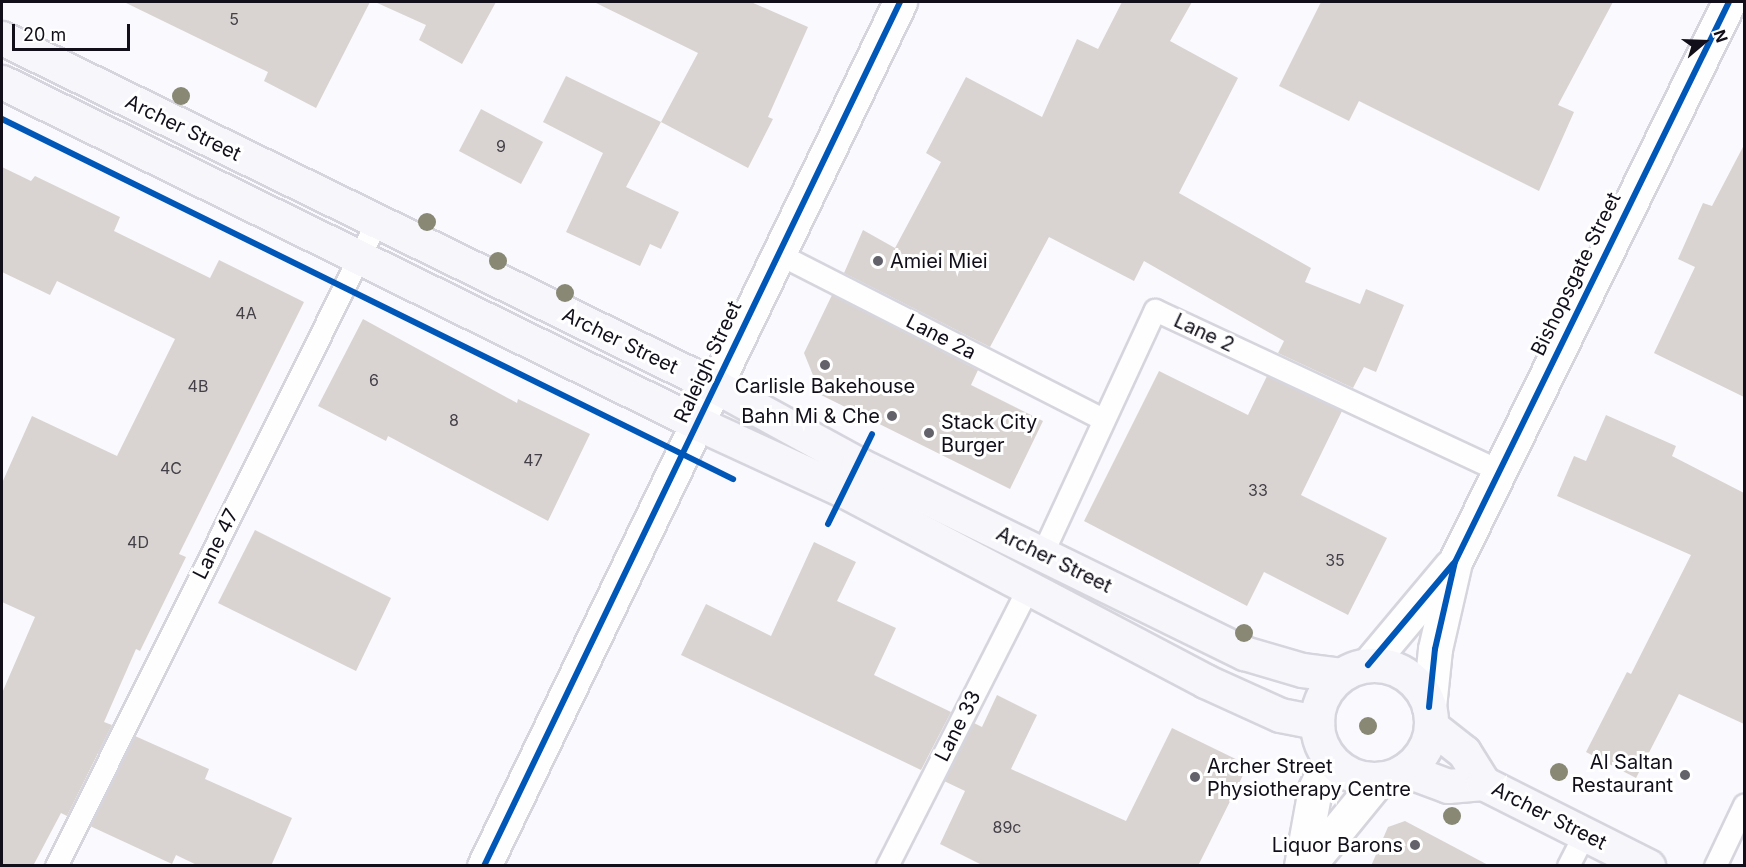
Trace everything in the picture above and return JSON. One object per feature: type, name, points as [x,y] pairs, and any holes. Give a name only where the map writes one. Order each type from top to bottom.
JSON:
[{"type":"main road","name":"Archer Street","points":[[2,38],[376,223],[715,386],[858,464],[1245,653],[1302,670],[1354,670]]},
{"type":"main road","name":"Archer Street","points":[[2,82],[698,423],[843,490],[1029,586],[1205,681],[1280,715],[1317,722]]},
{"type":"main road","points":[[1394,669],[1416,684],[1430,717],[1419,756],[1392,775],[1343,771],[1329,759],[1320,742],[1317,722],[1325,693],[1354,670],[1394,669]]},
{"type":"main road","name":"Archer Street","points":[[1430,717],[1464,752],[1483,783]]},
{"type":"main road","name":"Archer Street","points":[[1392,775],[1448,786],[1483,783],[1643,864]]},
{"type":"street","name":"Raleigh Street","points":[[484,866],[900,2]]},
{"type":"street","name":"Bishopsgate Street","points":[[1430,717],[1435,649],[1455,562],[1498,470],[1729,2]]},
{"type":"street","name":"Bishopsgate Street","points":[[1354,670],[1455,562]]},
{"type":"street","points":[[1301,866],[1315,789],[1329,759]]},
{"type":"street","points":[[1308,866],[1392,775]]},
{"type":"lane","name":"Lane 47","points":[[56,866],[376,223]]},
{"type":"lane","name":"Lane 2a","points":[[779,254],[1103,419]]},
{"type":"lane","name":"Lane 2","points":[[1042,554],[1155,310],[1498,470]]},
{"type":"lane","name":"Lane 33","points":[[887,866],[1029,586]]},
{"type":"lane","points":[[1715,866],[1744,805]]},
{"type":"lane","points":[[1568,866],[1584,834]]},
{"type":"building","points":[[124,2],[370,2],[316,108],[264,81],[268,72]]},
{"type":"building","points":[[375,2],[496,2],[462,64],[419,40],[426,25]]},
{"type":"building","points":[[594,2],[751,2],[808,27],[768,117],[773,119],[748,168],[661,122],[698,53]]},
{"type":"building","points":[[1122,2],[1192,2],[1170,41],[1238,78],[1179,193],[1311,268],[1305,282],[1360,304],[1366,289],[1404,305],[1376,372],[1364,367],[1353,388],[1278,353],[1284,341],[1144,261],[1134,281],[1049,237],[990,347],[844,273],[863,230],[895,248],[941,162],[926,153],[966,77],[1042,117],[1077,39],[1098,49]]},
{"type":"building","points":[[1321,2],[1613,2],[1558,105],[1574,112],[1539,191],[1359,101],[1349,121],[1279,86]]},
{"type":"building","points":[[566,76],[661,122],[626,187],[679,212],[661,249],[650,244],[640,266],[566,232],[603,153],[543,122]]},
{"type":"building","points":[[481,109],[543,142],[521,184],[459,151]]},
{"type":"building","points":[[1744,145],[1744,397],[1654,353],[1695,267],[1678,259],[1703,203],[1712,206]]},
{"type":"building","points":[[2,167],[31,181],[35,176],[120,217],[114,231],[210,278],[219,260],[304,302],[179,554],[186,557],[140,651],[136,649],[104,722],[112,725],[67,816],[61,813],[33,866],[2,866],[2,693],[35,617],[2,602],[2,483],[32,416],[117,456],[175,339],[57,281],[50,295],[2,272]]},
{"type":"building","points":[[832,295],[978,370],[971,385],[1043,421],[1010,489],[821,395],[804,353]]},
{"type":"building","points":[[363,319],[517,403],[518,399],[590,434],[548,521],[388,436],[386,441],[318,406]]},
{"type":"building","points":[[1159,371],[1248,415],[1267,376],[1342,411],[1301,495],[1387,538],[1348,615],[1264,572],[1247,606],[1084,521]]},
{"type":"building","points":[[1606,415],[1676,446],[1672,456],[1744,493],[1744,724],[1679,694],[1636,778],[1586,752],[1627,672],[1631,674],[1691,555],[1557,496],[1574,456],[1586,461]]},
{"type":"building","points":[[255,530],[391,598],[356,671],[218,603]]},
{"type":"building","points":[[814,542],[856,562],[837,601],[896,628],[874,675],[951,712],[921,770],[681,655],[706,604],[771,636]]},
{"type":"building","points":[[997,695],[1037,715],[1011,769],[1126,821],[1172,728],[1248,765],[1198,866],[984,866],[940,844],[965,791],[944,781],[974,723],[982,727]]},
{"type":"building","points":[[135,736],[209,769],[205,779],[292,818],[271,866],[199,866],[176,855],[172,864],[90,826]]},
{"type":"building","name":"Liquor Barons","points":[[1405,821],[1490,866],[1371,866],[1388,827]]},
{"type":"cycle path","points":[[484,866],[900,2]]},
{"type":"cycle path","points":[[1429,707],[1435,649],[1455,562],[1729,2]]},
{"type":"cycle path","points":[[2,119],[733,479]]},
{"type":"cycle path","points":[[828,524],[872,434]]},
{"type":"cycle path","points":[[1368,665],[1453,564]]},
{"type":"place","name":"Amiei Miei","points":[[878,261]]},
{"type":"place","name":"Carlisle Bakehouse","points":[[825,365]]},
{"type":"place","name":"Bahn Mi & Che","points":[[892,416]]},
{"type":"place","name":"Stack City Burger","points":[[929,433]]},
{"type":"place","name":"Al Saltan Restaurant","points":[[1685,775]]},
{"type":"place","name":"Archer Street Physiotherapy Centre","points":[[1195,777]]},
{"type":"place","name":"Liquor Barons","points":[[1415,845]]}]
